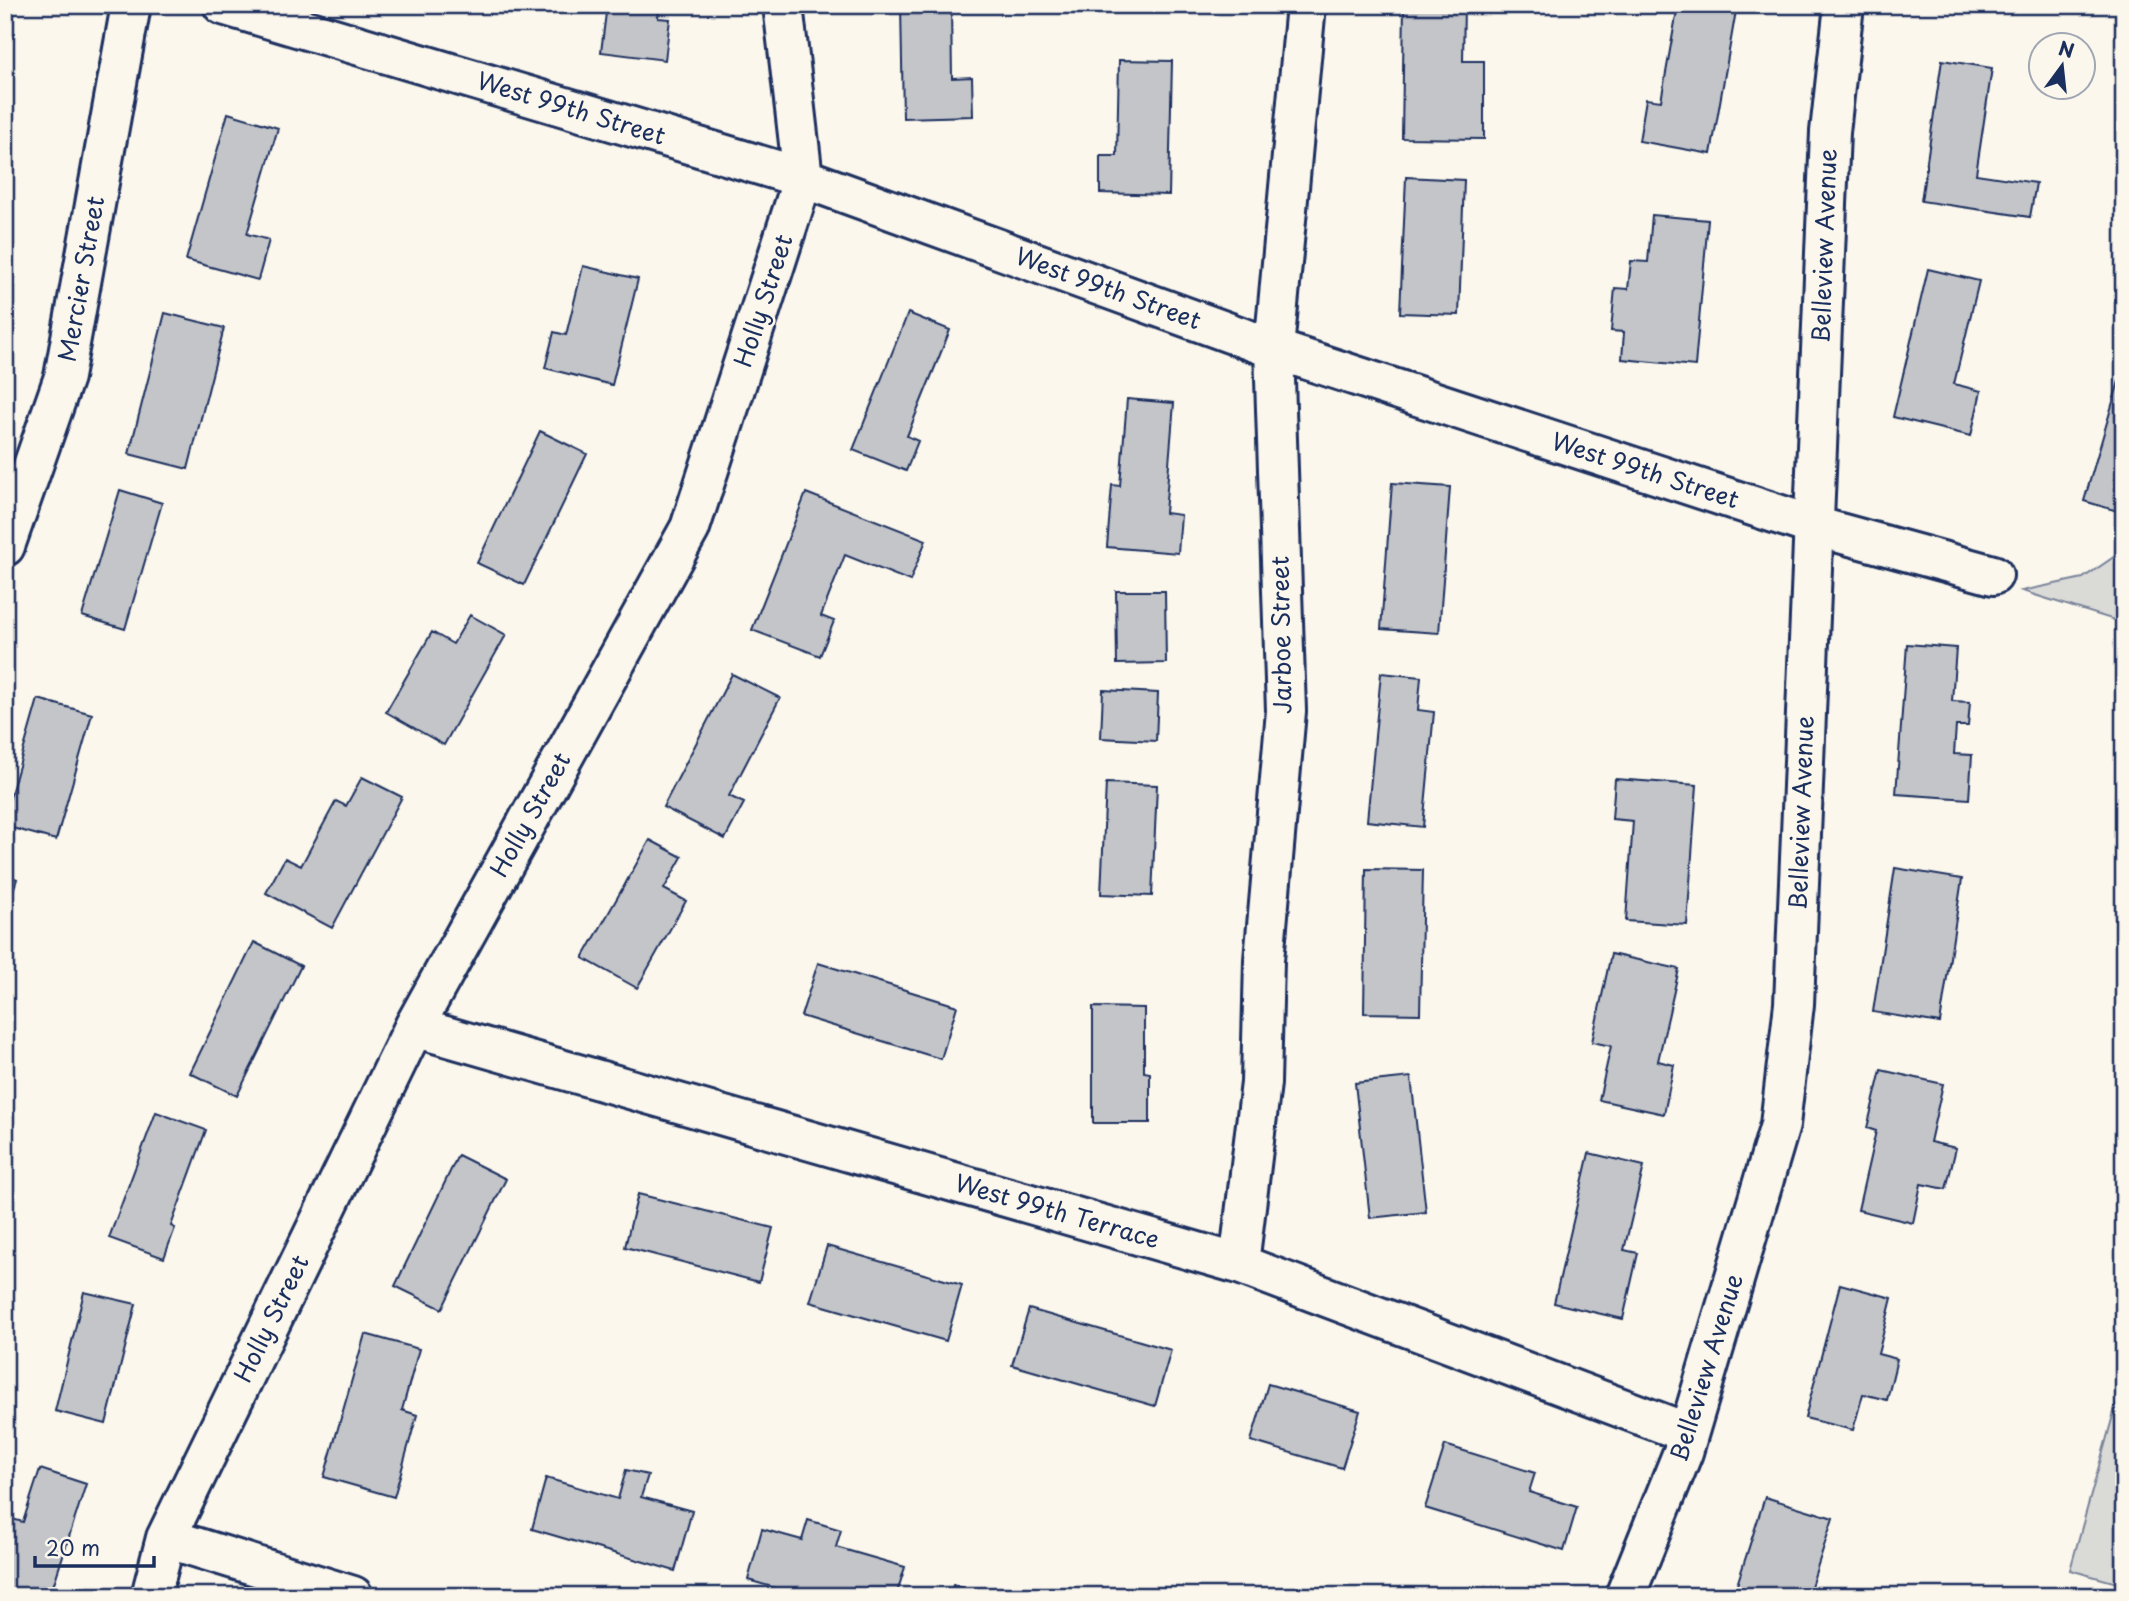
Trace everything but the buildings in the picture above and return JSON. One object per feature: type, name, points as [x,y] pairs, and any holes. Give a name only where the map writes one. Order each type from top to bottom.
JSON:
[{"type":"street","name":"Mercier Street","points":[[5,546],[64,377],[131,5]]},
{"type":"street","name":"West 99th Street","points":[[223,5],[803,178],[1274,349],[1814,526],[1993,575]]},
{"type":"street","name":"Holly Street","points":[[151,1596],[166,1538],[414,1027],[690,527],[803,178],[783,5]]},
{"type":"street","name":"Jarboe Street","points":[[1239,1264],[1261,1083],[1264,960],[1286,711],[1274,349],[1306,5]]},
{"type":"street","name":"Belleview Avenue","points":[[1625,1596],[1688,1433],[1780,1125],[1794,1004],[1830,132],[1844,5]]},
{"type":"street","name":"West 99th Terrace","points":[[414,1027],[1239,1264],[1688,1433]]},
{"type":"street","points":[[166,1538],[352,1596]]},
{"type":"shaded area","points":[[2124,550],[2124,623],[2022,591],[2083,578]]},
{"type":"shaded area","points":[[2124,1376],[2124,1585],[2070,1570]]}]
